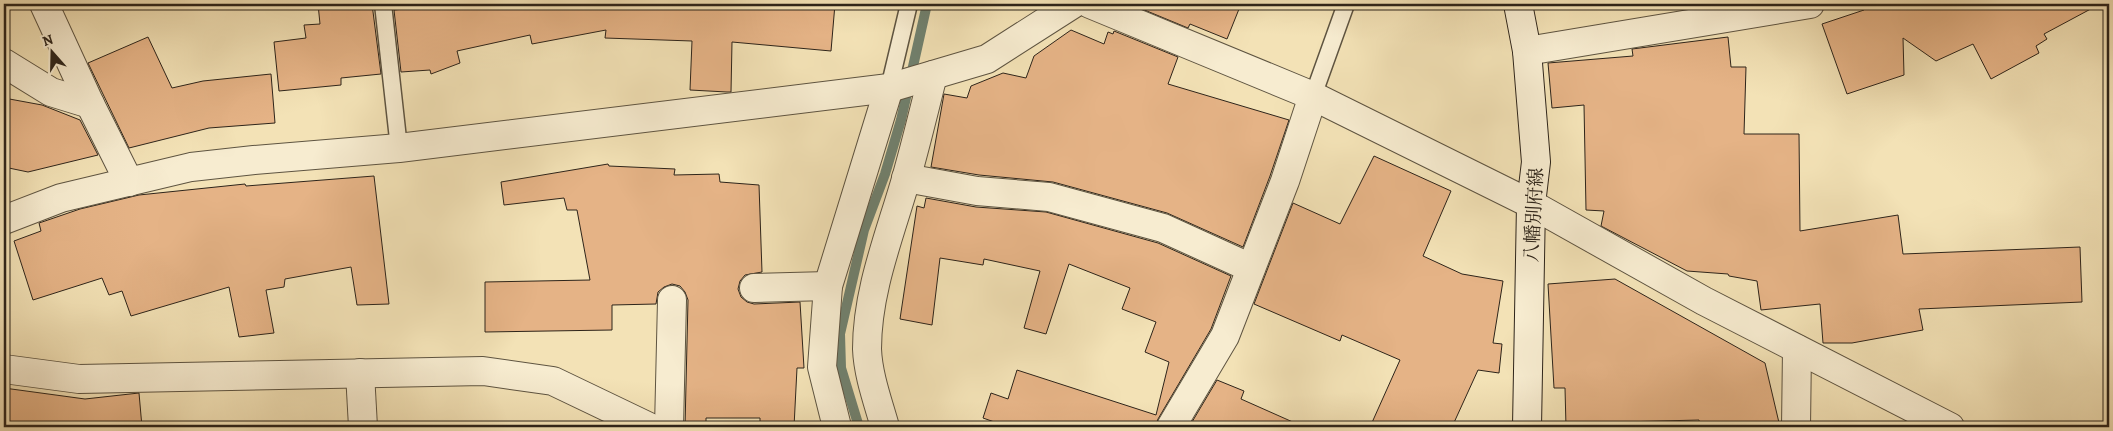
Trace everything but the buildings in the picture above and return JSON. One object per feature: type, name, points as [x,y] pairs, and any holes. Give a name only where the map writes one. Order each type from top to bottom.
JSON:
[{"type":"street","points":[[44,4],[128,182]]},
{"type":"street","points":[[4,220],[61,198],[200,166],[399,148],[889,88],[987,59],[1073,4]]},
{"type":"street","points":[[1090,4],[1313,96],[1531,204],[1696,296],[1950,427]]},
{"type":"street","name":"八幡別府線","points":[[1518,4],[1526,51],[1536,162],[1531,204],[1527,427]]},
{"type":"street","points":[[1526,51],[1810,4]]},
{"type":"street","points":[[4,63],[51,92],[90,104]]},
{"type":"street","points":[[885,427],[873,387],[867,351],[869,310],[884,248],[906,178],[934,75]]},
{"type":"street","points":[[837,427],[822,367],[828,286],[889,88]]},
{"type":"street","points":[[1171,427],[1225,336],[1285,181],[1313,96]]},
{"type":"street","points":[[906,178],[977,191],[1049,197],[1163,228],[1251,268]]},
{"type":"street","points":[[754,288],[828,286]]},
{"type":"street","points":[[669,427],[672,300]]},
{"type":"street","points":[[1796,427],[1797,349]]},
{"type":"street","points":[[4,369],[79,379],[483,371],[553,381],[649,427]]},
{"type":"street","points":[[360,374],[363,427]]},
{"type":"lane","points":[[383,4],[399,148]]},
{"type":"lane","points":[[889,88],[909,4]]},
{"type":"lane","points":[[1313,96],[1346,4]]},
{"type":"waterway","points":[[859,427],[841,368],[840,334],[864,230],[885,174],[901,120],[927,4]]}]
